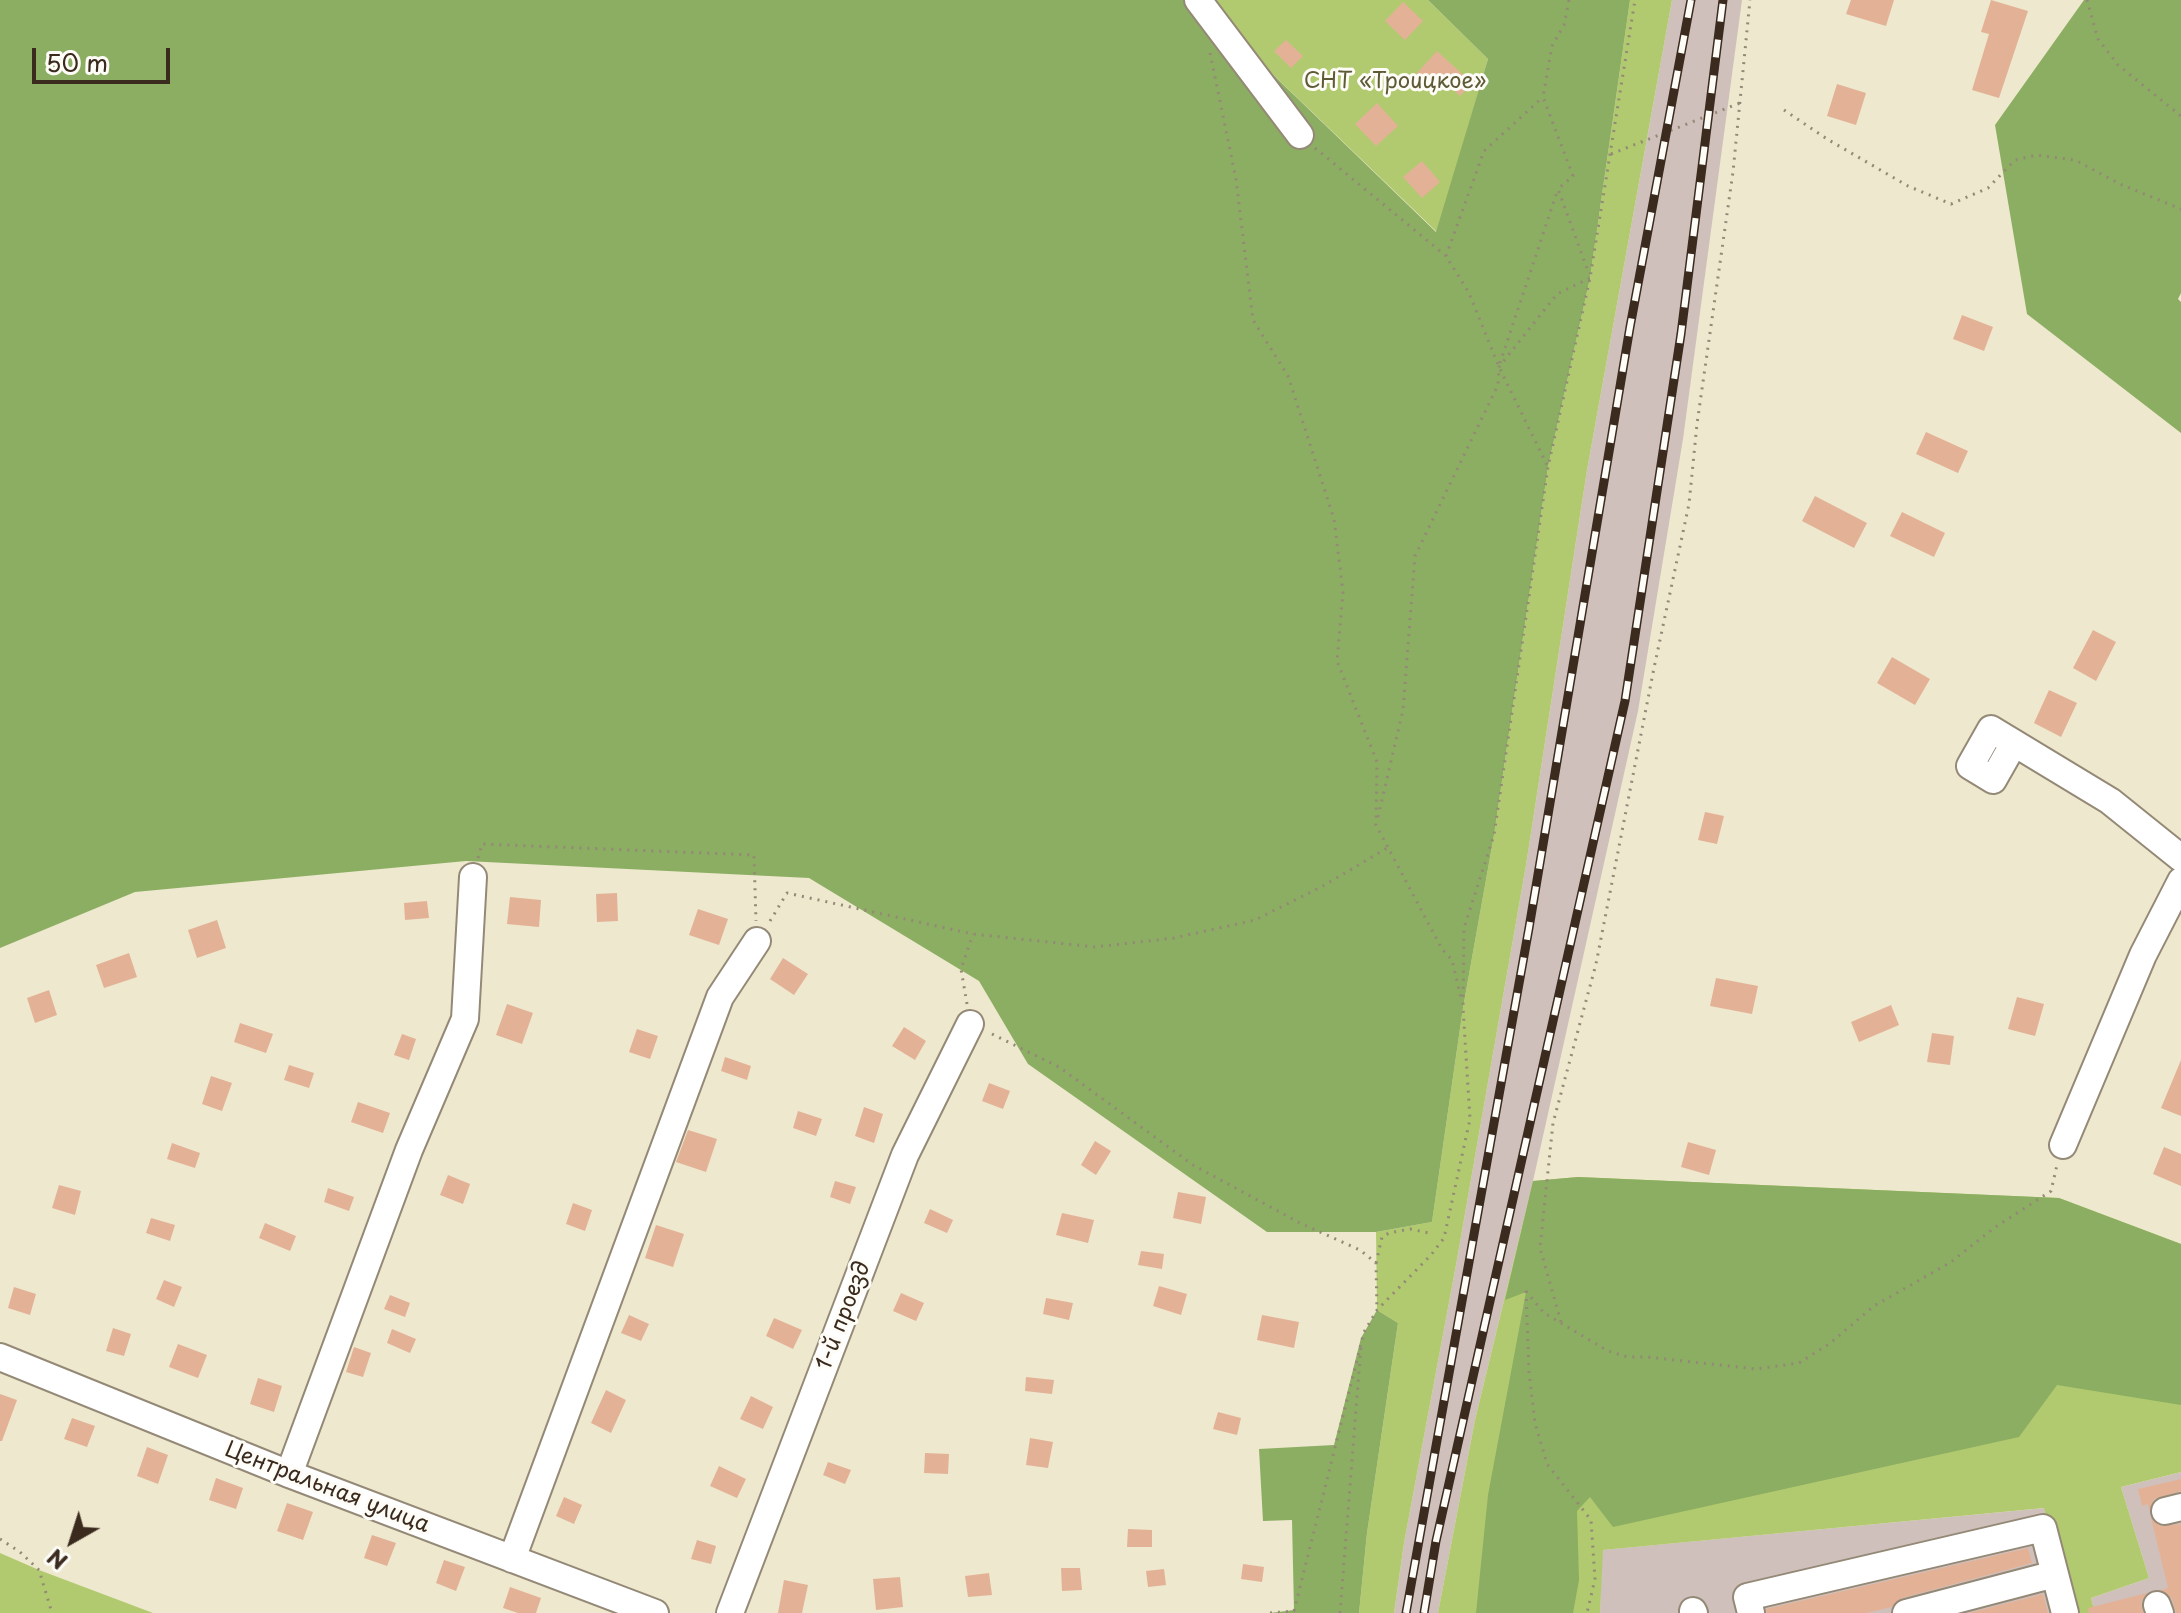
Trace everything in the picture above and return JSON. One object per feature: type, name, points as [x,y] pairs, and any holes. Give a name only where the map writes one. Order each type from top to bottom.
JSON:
[{"type":"street","points":[[1198,0],[1300,135]]},
{"type":"street","points":[[2014,743],[1993,780],[1970,766],[1991,729],[2110,801],[2181,858]]},
{"type":"street","points":[[289,1474],[409,1150],[465,1019],[473,877]]},
{"type":"street","points":[[2063,1145],[2143,955],[2181,881]]},
{"type":"street","points":[[512,1559],[720,997],[757,941]]},
{"type":"street","name":"1-й проезд","points":[[730,1613],[905,1155],[970,1024]]},
{"type":"street","name":"Центральная улица","points":[[0,1357],[289,1474],[655,1613]]},
{"type":"street","points":[[1751,1613],[1747,1597],[2043,1528],[2065,1613]]},
{"type":"street","points":[[1906,1613],[2055,1574]]},
{"type":"path","points":[[1376,825],[1403,710],[1415,556],[1498,385],[1499,367],[1558,189],[1573,176],[1543,97],[1552,46],[1564,25],[1569,0]]},
{"type":"path","points":[[1270,1613],[1294,1611],[1361,1338],[1377,1310],[1444,1238],[1470,1119],[1463,1008],[1464,928],[1494,835],[1548,467],[1590,278],[1635,0]]},
{"type":"path","points":[[1561,1322],[1540,1248],[1553,1123],[1596,964],[1689,504],[1697,424],[1733,172],[1750,0]]},
{"type":"path","points":[[2087,0],[2098,39],[2118,65],[2181,116]]},
{"type":"path","points":[[1209,49],[1236,179],[1253,320],[1288,376],[1334,519],[1343,592],[1337,661],[1377,762],[1376,825],[1442,949],[1452,960],[1463,1008]]},
{"type":"path","points":[[1446,256],[1484,151],[1543,97]]},
{"type":"path","points":[[1611,154],[1740,103]]},
{"type":"path","points":[[1784,110],[1895,179],[1951,204],[1988,188],[2015,160],[2036,155],[2075,160],[2120,184],[2181,209]]},
{"type":"path","points":[[1300,135],[1446,256],[1469,293],[1499,367],[1548,467]]},
{"type":"path","points":[[1558,189],[1590,278]]},
{"type":"path","points":[[1499,367],[1557,294],[1590,278]]},
{"type":"path","points":[[473,877],[482,844],[754,855],[757,941]]},
{"type":"path","points":[[757,941],[787,893],[973,934],[1095,947],[1174,938],[1255,920],[1323,886],[1387,848]]},
{"type":"path","points":[[973,934],[961,969],[970,1024],[1059,1067],[1193,1165],[1300,1223],[1360,1250],[1376,1263]]},
{"type":"path","points":[[1587,1613],[1595,1579],[1591,1520],[1547,1464],[1535,1423],[1529,1372],[1526,1291],[1544,1313],[1608,1351],[1628,1357],[1756,1369],[1799,1363],[1829,1344],[1874,1306],[1951,1262],[1994,1228],[2051,1191],[2063,1145]]},
{"type":"path","points":[[1377,1310],[1376,1263],[1382,1237],[1410,1229],[1429,1233]]},
{"type":"path","points":[[1340,1613],[1361,1338]]},
{"type":"path","points":[[0,1539],[39,1570],[52,1613]]},
{"type":"shaded area","points":[[1672,0],[1742,0],[1683,439],[1638,711],[1533,1181],[1475,1420],[1438,1613],[1394,1613],[1526,865],[1587,470]]},
{"type":"shaded area","points":[[2181,1472],[2181,1613],[2095,1613],[2091,1598],[2149,1578],[2121,1487]]},
{"type":"shaded area","points":[[2045,1508],[2073,1613],[1600,1613],[1602,1550]]},
{"type":"green space","points":[[0,0],[1209,0],[1208,12],[1436,232],[1488,59],[1428,0],[1630,0],[1590,278],[1548,467],[1494,835],[1463,1008],[1432,1222],[1376,1232],[1267,1232],[1028,1064],[979,981],[809,878],[466,861],[135,892],[0,948]]},
{"type":"green space","name":"СНТ «Троицкое»","points":[[1209,0],[1428,0],[1488,59],[1437,232],[1208,12]]},
{"type":"green space","points":[[1630,0],[1672,0],[1587,470],[1526,865],[1394,1613],[1359,1613],[1367,1533],[1398,1323],[1377,1310],[1376,1232],[1432,1222],[1463,1008],[1494,835],[1548,467],[1590,278]]},
{"type":"green space","points":[[2084,0],[2181,0],[2181,293],[2178,299],[2181,302],[2181,433],[2027,314],[1995,125]]},
{"type":"green space","points":[[1578,1177],[2059,1198],[2181,1244],[2181,1472],[2121,1487],[2149,1578],[2091,1598],[2095,1613],[2073,1613],[2044,1508],[1603,1550],[1600,1613],[1438,1613],[1475,1420],[1533,1181]]},
{"type":"green space","points":[[1578,1177],[2059,1198],[2181,1244],[2181,1405],[2057,1385],[2019,1437],[1613,1527],[1590,1497],[1577,1511],[1579,1580],[1573,1613],[1476,1613],[1488,1495],[1526,1292],[1505,1300],[1533,1181]]},
{"type":"green space","points":[[1377,1310],[1398,1323],[1367,1533],[1359,1613],[1270,1613],[1294,1610],[1292,1520],[1263,1521],[1259,1449],[1334,1445],[1361,1338]]},
{"type":"green space","points":[[0,1553],[39,1570],[153,1613],[0,1613]]},
{"type":"building","points":[[1851,0],[1894,0],[1886,26],[1846,14]]},
{"type":"building","points":[[1991,0],[2028,11],[1999,98],[1972,90],[1989,34],[1981,32]]},
{"type":"building","points":[[1403,2],[1423,21],[1405,40],[1385,21]]},
{"type":"building","points":[[1286,40],[1303,56],[1291,68],[1274,51]]},
{"type":"building","points":[[1437,51],[1472,83],[1460,96],[1439,76],[1429,87],[1416,74]]},
{"type":"building","points":[[1837,84],[1866,93],[1856,125],[1827,116]]},
{"type":"building","points":[[1377,103],[1398,126],[1376,146],[1355,124]]},
{"type":"building","points":[[1422,161],[1440,182],[1422,198],[1403,177]]},
{"type":"building","points":[[1962,315],[1993,327],[1984,351],[1953,339]]},
{"type":"building","points":[[1926,432],[1968,451],[1958,473],[1916,454]]},
{"type":"building","points":[[1815,496],[1867,523],[1854,548],[1802,521]]},
{"type":"building","points":[[1902,512],[1945,533],[1934,557],[1890,536]]},
{"type":"building","points":[[2093,630],[2116,642],[2096,681],[2073,668]]},
{"type":"building","points":[[1892,657],[1930,679],[1915,705],[1877,683]]},
{"type":"building","points":[[2049,690],[2077,703],[2061,737],[2034,723]]},
{"type":"building","points":[[1705,812],[1724,816],[1717,844],[1698,840]]},
{"type":"building","points":[[617,893],[618,921],[597,922],[596,894]]},
{"type":"building","points":[[510,897],[541,900],[539,927],[507,924]]},
{"type":"building","points":[[427,901],[429,918],[405,920],[404,903]]},
{"type":"building","points":[[698,909],[728,919],[719,945],[689,935]]},
{"type":"building","points":[[217,920],[226,948],[197,958],[188,930]]},
{"type":"building","points":[[129,953],[137,977],[104,988],[96,965]]},
{"type":"building","points":[[783,958],[808,974],[794,995],[770,979]]},
{"type":"building","points":[[1716,978],[1758,986],[1752,1014],[1710,1006]]},
{"type":"building","points":[[49,990],[57,1015],[35,1023],[27,998]]},
{"type":"building","points":[[2017,997],[2044,1004],[2035,1036],[2008,1029]]},
{"type":"building","points":[[507,1004],[533,1013],[522,1044],[496,1035]]},
{"type":"building","points":[[1891,1005],[1899,1025],[1859,1042],[1851,1022]]},
{"type":"building","points":[[240,1023],[273,1034],[266,1053],[234,1042]]},
{"type":"building","points":[[904,1027],[926,1041],[915,1060],[892,1046]]},
{"type":"building","points":[[637,1029],[658,1036],[650,1059],[629,1052]]},
{"type":"building","points":[[1932,1033],[1954,1036],[1950,1065],[1927,1062]]},
{"type":"building","points":[[402,1034],[416,1039],[409,1060],[394,1055]]},
{"type":"building","points":[[725,1057],[751,1066],[747,1080],[721,1071]]},
{"type":"building","points":[[2181,1060],[2181,1116],[2161,1108]]},
{"type":"building","points":[[289,1065],[314,1073],[309,1088],[284,1080]]},
{"type":"building","points":[[211,1076],[232,1083],[222,1111],[202,1104]]},
{"type":"building","points":[[989,1083],[1010,1091],[1003,1109],[982,1101]]},
{"type":"building","points":[[358,1102],[390,1113],[383,1133],[351,1122]]},
{"type":"building","points":[[864,1107],[883,1114],[874,1143],[855,1136]]},
{"type":"building","points":[[798,1111],[822,1119],[816,1136],[793,1128]]},
{"type":"building","points":[[688,1130],[717,1139],[706,1172],[676,1162]]},
{"type":"building","points":[[1095,1141],[1111,1151],[1096,1175],[1081,1165]]},
{"type":"building","points":[[1688,1142],[1716,1150],[1709,1175],[1681,1167]]},
{"type":"building","points":[[172,1143],[200,1153],[195,1168],[167,1159]]},
{"type":"building","points":[[2164,1147],[2181,1154],[2181,1186],[2153,1174]]},
{"type":"building","points":[[448,1175],[470,1184],[463,1204],[440,1195]]},
{"type":"building","points":[[835,1181],[856,1187],[850,1204],[830,1197]]},
{"type":"building","points":[[59,1185],[81,1191],[75,1215],[52,1208]]},
{"type":"building","points":[[328,1188],[354,1197],[349,1211],[324,1202]]},
{"type":"building","points":[[1178,1192],[1206,1197],[1201,1224],[1173,1218]]},
{"type":"building","points":[[573,1203],[592,1210],[585,1231],[566,1224]]},
{"type":"building","points":[[930,1209],[953,1220],[947,1233],[924,1223]]},
{"type":"building","points":[[1062,1213],[1094,1220],[1088,1243],[1056,1235]]},
{"type":"building","points":[[151,1218],[175,1225],[170,1241],[146,1233]]},
{"type":"building","points":[[265,1223],[296,1236],[290,1251],[259,1238]]},
{"type":"building","points":[[656,1225],[684,1234],[673,1267],[645,1258]]},
{"type":"building","points":[[1141,1251],[1164,1254],[1162,1269],[1138,1265]]},
{"type":"building","points":[[164,1280],[182,1287],[174,1307],[156,1299]]},
{"type":"building","points":[[1159,1286],[1187,1294],[1181,1315],[1153,1306]]},
{"type":"building","points":[[14,1287],[36,1294],[30,1315],[8,1308]]},
{"type":"building","points":[[901,1293],[924,1303],[916,1321],[893,1311]]},
{"type":"building","points":[[390,1295],[410,1303],[405,1317],[384,1309]]},
{"type":"building","points":[[1046,1298],[1073,1303],[1069,1320],[1043,1314]]},
{"type":"building","points":[[629,1315],[649,1324],[641,1341],[621,1333]]},
{"type":"building","points":[[1262,1315],[1299,1322],[1294,1348],[1257,1340]]},
{"type":"building","points":[[774,1318],[802,1330],[793,1349],[766,1336]]},
{"type":"building","points":[[113,1328],[131,1334],[124,1356],[106,1351]]},
{"type":"building","points":[[392,1329],[416,1339],[410,1353],[387,1343]]},
{"type":"building","points":[[178,1344],[207,1355],[198,1378],[169,1367]]},
{"type":"building","points":[[354,1347],[371,1353],[363,1377],[346,1372]]},
{"type":"building","points":[[1026,1377],[1054,1380],[1052,1394],[1025,1391]]},
{"type":"building","points":[[258,1378],[282,1386],[274,1412],[250,1404]]},
{"type":"building","points":[[606,1390],[626,1400],[611,1433],[591,1423]]},
{"type":"building","points":[[0,1394],[17,1400],[2,1441],[0,1441]]},
{"type":"building","points":[[751,1396],[773,1407],[763,1429],[740,1419]]},
{"type":"building","points":[[1218,1412],[1241,1418],[1237,1435],[1213,1429]]},
{"type":"building","points":[[72,1418],[95,1426],[87,1447],[64,1439]]},
{"type":"building","points":[[1030,1438],[1053,1442],[1048,1468],[1026,1465]]},
{"type":"building","points":[[147,1447],[168,1455],[158,1484],[137,1476]]},
{"type":"building","points":[[925,1453],[949,1454],[948,1474],[924,1473]]},
{"type":"building","points":[[828,1462],[851,1470],[845,1484],[823,1475]]},
{"type":"building","points":[[719,1466],[746,1479],[737,1498],[710,1486]]},
{"type":"building","points":[[216,1478],[243,1488],[236,1509],[209,1500]]},
{"type":"building","points":[[2181,1479],[2181,1491],[2154,1499],[2149,1511],[2148,1504],[2142,1506],[2138,1489]]},
{"type":"building","points":[[564,1497],[582,1505],[574,1524],[556,1516]]},
{"type":"building","points":[[287,1503],[313,1512],[303,1540],[277,1531]]},
{"type":"building","points":[[2151,1518],[2161,1526],[2181,1524],[2181,1613],[2176,1613],[2172,1599],[2161,1590],[2168,1588]]},
{"type":"building","points":[[1128,1529],[1152,1530],[1152,1547],[1127,1547]]},
{"type":"building","points":[[372,1535],[396,1543],[387,1566],[364,1558]]},
{"type":"building","points":[[697,1540],[716,1546],[711,1564],[691,1559]]},
{"type":"building","points":[[2028,1548],[2032,1563],[1902,1598],[1892,1607],[1866,1613],[1767,1613],[1766,1609]]},
{"type":"building","points":[[444,1560],[465,1567],[456,1591],[436,1583]]},
{"type":"building","points":[[1243,1564],[1264,1567],[1262,1582],[1241,1579]]},
{"type":"building","points":[[1061,1568],[1080,1568],[1082,1590],[1062,1591]]},
{"type":"building","points":[[1164,1569],[1166,1585],[1148,1587],[1146,1571]]},
{"type":"building","points":[[989,1573],[992,1595],[968,1597],[965,1576]]},
{"type":"building","points":[[900,1577],[903,1607],[876,1610],[873,1579]]},
{"type":"building","points":[[784,1580],[808,1585],[802,1613],[778,1613]]},
{"type":"building","points":[[510,1587],[541,1598],[536,1613],[518,1613],[503,1608]]},
{"type":"building","points":[[2147,1593],[2141,1602],[2143,1613],[2089,1613],[2088,1608]]},
{"type":"building","points":[[2043,1594],[2048,1613],[1969,1613]]},
{"type":"railway","points":[[1406,1613],[1529,928],[1630,327],[1691,0]]},
{"type":"railway","points":[[1424,1613],[1436,1541],[1625,701],[1681,334],[1723,0]]}]
